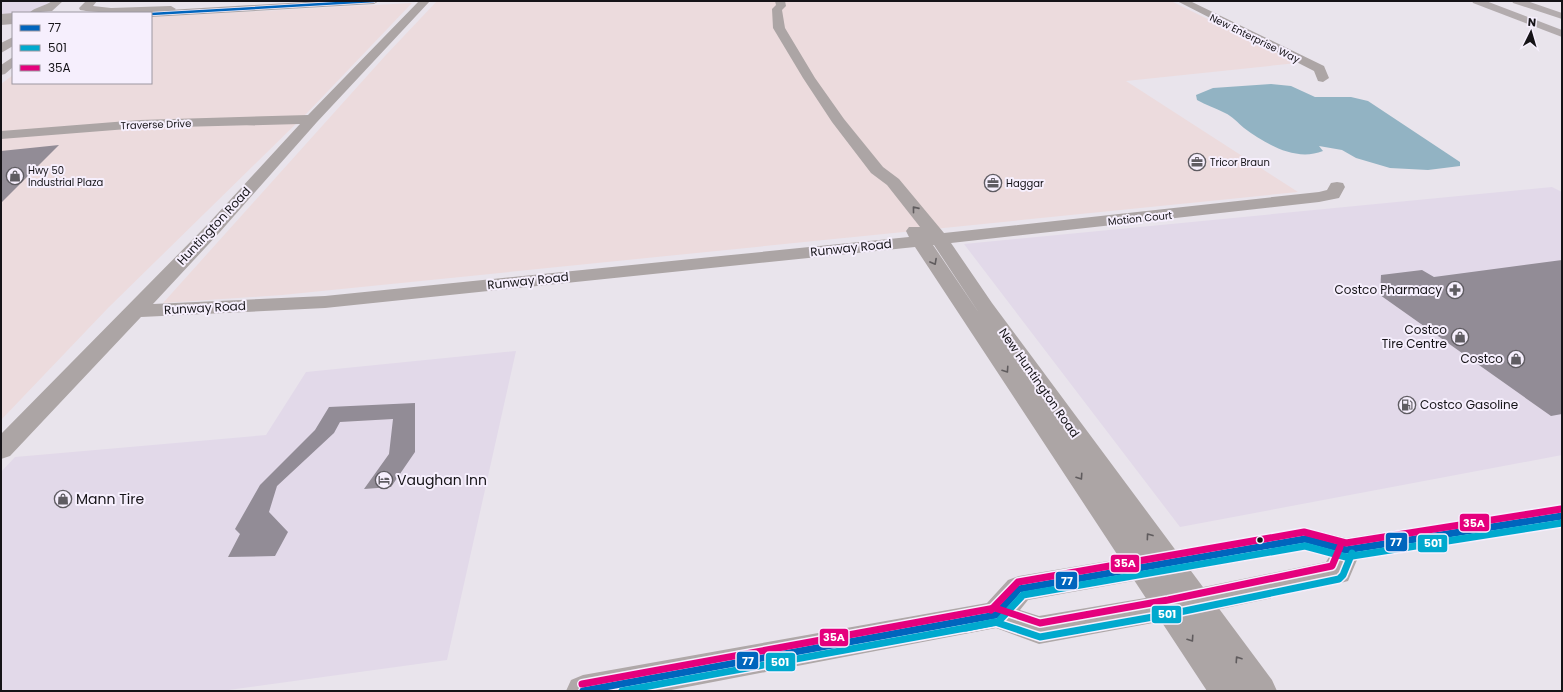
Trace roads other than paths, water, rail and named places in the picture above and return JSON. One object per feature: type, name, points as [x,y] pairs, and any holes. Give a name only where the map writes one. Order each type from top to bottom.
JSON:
[{"type":"highway","points":[[1477,1],[1562,34]]},
{"type":"highway","points":[[1517,1],[1562,17]]},
{"type":"highway","points":[[1491,7],[1512,19],[1562,40]]},
{"type":"main road","points":[[38,12],[48,9],[58,1]]},
{"type":"main road","points":[[50,12],[64,1]]},
{"type":"main road","points":[[74,11],[86,1]]},
{"type":"main road","points":[[92,1],[84,8],[111,11],[173,11]]},
{"type":"main road","points":[[152,14],[173,11]]},
{"type":"main road","points":[[1,23],[12,25]]},
{"type":"main road","points":[[1,49],[12,41]]},
{"type":"main road","points":[[1,71],[12,62]]},
{"type":"main road","points":[[996,615],[1019,589],[1305,539],[1346,550],[1562,516]]},
{"type":"main road","points":[[583,691],[996,615],[1039,630],[1183,604],[1337,572],[1346,550]]},
{"type":"street","points":[[138,12],[374,1]]},
{"type":"street","name":"Huntington Road","points":[[1,450],[213,228],[312,119],[425,1]]},
{"type":"street","name":"New Enterprise Way","points":[[1182,1],[1320,69],[1323,78]]},
{"type":"street","name":"New Huntington Road","points":[[776,4],[779,28],[809,78],[839,122],[877,170],[880,184],[931,240],[985,307],[1155,566],[1183,604]]},
{"type":"street","points":[[1,18],[12,17]]},
{"type":"street","points":[[1,23],[12,21]]},
{"type":"street","name":"Traverse Drive","points":[[1,135],[140,124],[312,119]]},
{"type":"street","name":"Motion Court","points":[[931,240],[1308,199],[1333,194],[1337,187]]},
{"type":"street","name":"Runway Road","points":[[133,311],[325,302],[931,240]]},
{"type":"street","points":[[1183,604],[1226,691]]},
{"type":"street","points":[[1183,604],[1260,691]]},
{"type":"water","points":[[1271,84],[1291,86],[1315,97],[1351,97],[1368,101],[1460,162],[1460,166],[1428,170],[1390,168],[1356,158],[1342,150],[1319,146],[1323,151],[1312,154],[1292,153],[1281,150],[1262,140],[1244,128],[1228,114],[1197,100],[1196,95],[1213,88]]},
{"type":"place","name":"Tricor Braun","points":[[1197,162]]},
{"type":"place","name":"Hwy 50 Industrial Plaza","points":[[15,176]]},
{"type":"place","name":"Haggar","points":[[993,183]]},
{"type":"place","name":"Costco Pharmacy","points":[[1455,290]]},
{"type":"place","name":"Costco Tire Centre","points":[[1460,337]]},
{"type":"place","name":"Costco","points":[[1516,359]]},
{"type":"place","name":"Costco Gasoline","points":[[1407,405]]},
{"type":"place","name":"Vaughan Inn","points":[[384,480]]},
{"type":"place","name":"Mann Tire","points":[[63,499]]}]
